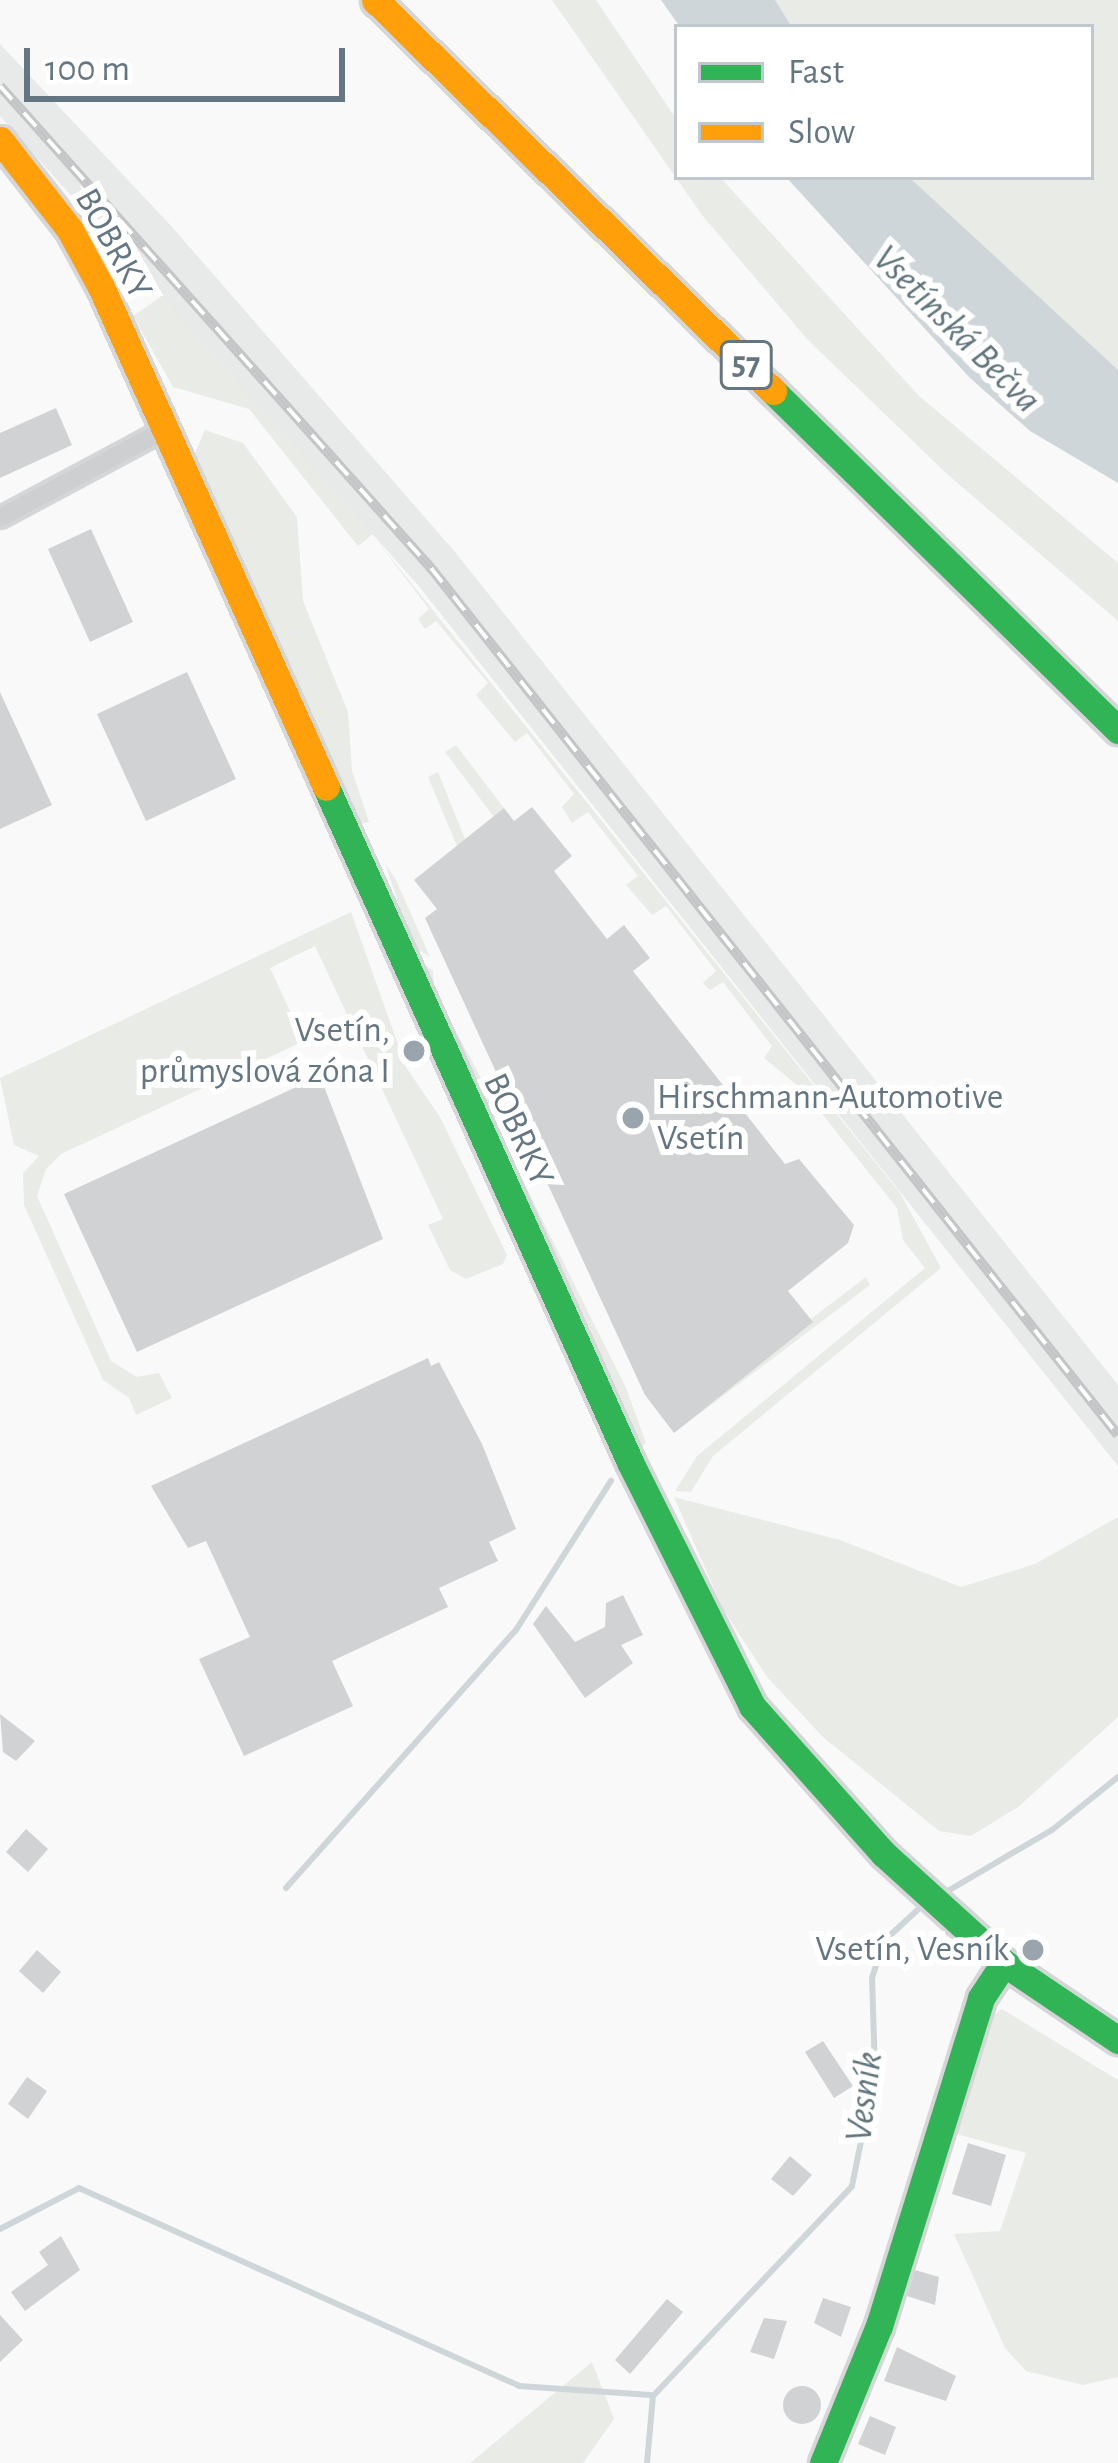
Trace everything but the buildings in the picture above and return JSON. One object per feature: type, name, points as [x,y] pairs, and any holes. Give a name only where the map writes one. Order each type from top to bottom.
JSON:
[{"type":"street","name":"57","points":[[375,0],[1118,730]]},
{"type":"street","name":"BOBRKY","points":[[0,140],[70,230],[708,1630],[752,1706],[922,1889],[1004,1963],[1118,2040]]},
{"type":"street","points":[[0,518],[164,430]]},
{"type":"street","points":[[823,2463],[879,2326],[981,1998],[1004,1963]]},
{"type":"shaded area","points":[[552,0],[596,0],[674,116],[674,175]]},
{"type":"shaded area","points":[[775,0],[1118,0],[1118,371],[912,180],[1094,180],[1094,24],[790,24]]},
{"type":"shaded area","points":[[0,44],[173,228],[455,552],[1118,1385],[1118,1466],[417,584],[0,116]]},
{"type":"shaded area","points":[[678,180],[723,180],[919,396],[1118,563],[1118,621],[946,473],[807,339]]},
{"type":"shaded area","points":[[162,296],[373,534],[358,546],[249,409],[173,387],[133,316]]},
{"type":"shaded area","points":[[205,430],[243,443],[297,517],[303,601],[348,712],[352,771],[369,822],[361,824],[324,767],[194,455]]},
{"type":"shaded area","points":[[375,538],[900,1193],[941,1268],[713,1456],[691,1492],[675,1491],[697,1456],[925,1268],[903,1240],[897,1208],[803,1090],[764,1058],[772,1046],[723,982],[710,990],[703,983],[716,971],[666,906],[652,915],[626,885],[638,876],[588,812],[572,823],[562,807],[574,794],[527,733],[515,742],[476,695],[488,683],[436,621],[425,629],[418,619],[429,609]]},
{"type":"shaded area","points":[[456,745],[504,808],[494,817],[445,752]]},
{"type":"shaded area","points":[[438,772],[465,839],[457,846],[428,777]]},
{"type":"shaded area","points":[[385,863],[396,880],[430,957],[412,945]]},
{"type":"shaded area","points":[[351,912],[406,1067],[440,1117],[507,1255],[503,1264],[466,1279],[450,1270],[428,1225],[443,1219],[315,946],[270,968],[304,1041],[61,1154],[46,1169],[37,1196],[111,1361],[137,1377],[159,1373],[172,1398],[136,1415],[129,1398],[103,1380],[24,1205],[23,1173],[39,1156],[14,1145],[0,1078]]},
{"type":"shaded area","points":[[412,954],[433,971],[434,991],[495,1104],[498,1131],[626,1388],[646,1443],[635,1451]]},
{"type":"shaded area","points":[[866,1277],[870,1285],[674,1433],[811,1319]]},
{"type":"shaded area","points":[[674,1497],[840,1540],[961,1587],[1035,1564],[1118,1517],[1118,1717],[1018,1807],[971,1836],[939,1831],[823,1737],[767,1677],[723,1609]]},
{"type":"shaded area","points":[[1002,2009],[1118,2080],[1118,2377],[1083,2385],[1026,2371],[1005,2348],[954,2234],[1000,2231],[1026,2153],[949,2132],[984,2022]]},
{"type":"shaded area","points":[[592,2362],[614,2419],[583,2463],[470,2463]]},
{"type":"water","points":[[661,0],[775,0],[790,24],[678,24]]},
{"type":"water","name":"Vsetínská Bečva","points":[[789,180],[912,180],[1118,370],[1118,483],[1030,431],[969,377]]},
{"type":"waterway","points":[[286,1888],[516,1630],[611,1481]]},
{"type":"waterway","name":"Vesník","points":[[941,1895],[1052,1830],[1118,1777]]},
{"type":"waterway","name":"Vesník","points":[[647,2463],[653,2396],[852,2186],[875,2072],[872,1978],[884,1941],[924,1904]]},
{"type":"waterway","points":[[0,2229],[79,2188],[519,2386],[651,2395]]},
{"type":"railway","points":[[0,86],[431,568],[1118,1435]]},
{"type":"traffic: fast","points":[[773,391],[1118,730]]},
{"type":"traffic: fast","points":[[326,787],[630,1462],[752,1706],[884,1854],[1004,1963],[1118,2040]]},
{"type":"traffic: fast","points":[[823,2463],[879,2326],[981,1998],[1004,1963]]},
{"type":"traffic: slow","points":[[375,0],[773,391]]},
{"type":"traffic: slow","points":[[0,140],[70,230],[101,287],[326,787]]},
{"type":"place","name":"Vsetín, průmyslová zóna I","points":[[414,1051]]},
{"type":"place","name":"Hirschmann-Automotive Vsetín","points":[[633,1118]]},
{"type":"place","name":"Vsetín, Vesník","points":[[1033,1950]]}]
